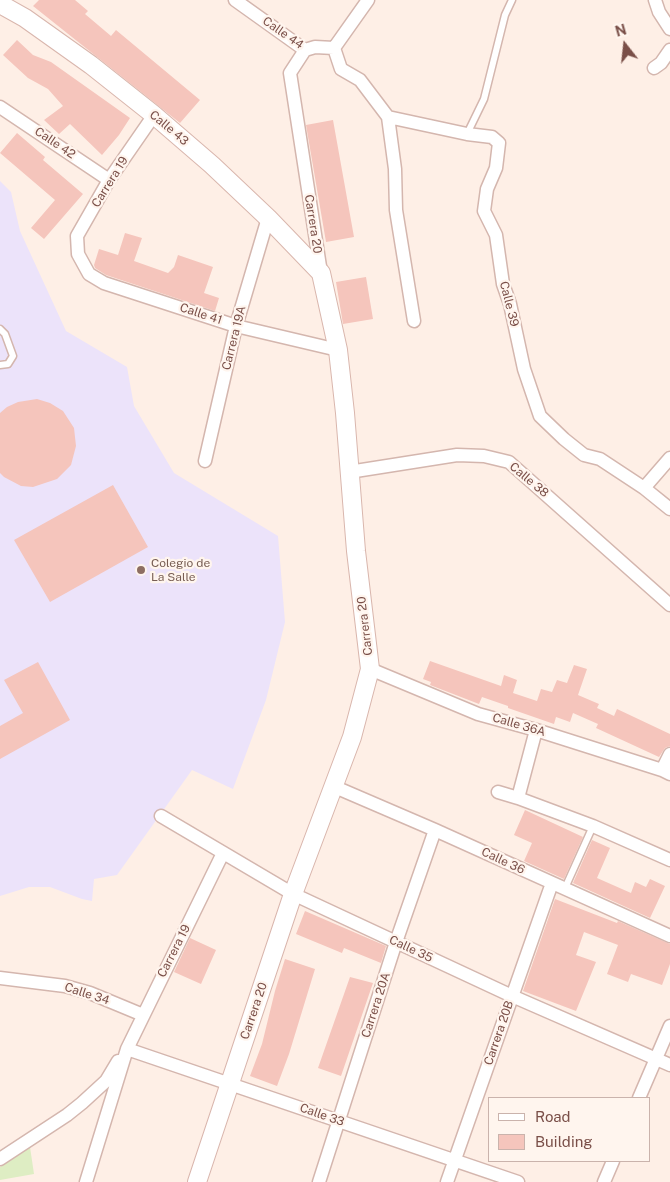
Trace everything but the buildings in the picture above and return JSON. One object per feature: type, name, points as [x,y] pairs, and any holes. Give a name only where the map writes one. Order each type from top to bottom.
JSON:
[{"type":"street","name":"Calle 44","points":[[235,0],[305,50],[315,47],[334,48]]},
{"type":"street","points":[[368,0],[334,48],[341,69],[360,80],[388,117],[394,169],[396,210],[414,321]]},
{"type":"street","points":[[655,0],[659,12],[670,29]]},
{"type":"street","name":"Calle 43","points":[[0,4],[25,18],[154,115],[212,165],[321,272]]},
{"type":"street","name":"Carrera 20","points":[[196,1182],[293,894],[335,787],[352,737],[370,669],[356,551],[346,413],[338,350],[321,272],[290,73],[305,50]]},
{"type":"street","points":[[654,68],[661,63],[670,50]]},
{"type":"street","name":"Calle 42","points":[[0,107],[109,180]]},
{"type":"street","name":"Carrera 19","points":[[78,254],[77,236],[109,180],[154,115]]},
{"type":"street","name":"Calle 39","points":[[388,117],[467,134],[492,137],[499,144],[496,168],[487,189],[484,211],[496,235],[503,284],[510,304],[524,369],[540,416],[564,440],[584,455],[600,459],[644,488]]},
{"type":"street","name":"Carrera 19A","points":[[205,461],[236,326],[268,218]]},
{"type":"street","name":"Calle 41","points":[[78,254],[89,274],[104,283],[236,326],[338,350]]},
{"type":"street","name":"Calle 38","points":[[349,472],[456,455],[484,456],[509,462],[670,605]]},
{"type":"street","points":[[670,458],[644,488],[670,509]]},
{"type":"street","name":"Calle 36A","points":[[370,669],[478,714],[536,730],[666,772]]},
{"type":"street","points":[[518,798],[536,730]]},
{"type":"street","points":[[666,772],[670,754]]},
{"type":"street","name":"Calle 36","points":[[335,787],[670,936]]},
{"type":"street","points":[[498,792],[593,826],[670,860]]},
{"type":"street","name":"Calle 35","points":[[161,816],[293,894],[512,996],[670,1065]]},
{"type":"street","name":"Carrera 20A","points":[[319,1182],[396,942],[435,830]]},
{"type":"street","name":"Carrera 19","points":[[86,1182],[127,1049],[223,853]]},
{"type":"street","name":"Carrera 20B","points":[[447,1182],[552,883]]},
{"type":"street","name":"Calle 34","points":[[0,978],[65,986],[90,993],[143,1015]]},
{"type":"street","points":[[639,1097],[670,1026]]},
{"type":"street","name":"Carrera 19","points":[[0,1159],[67,1115],[92,1094],[106,1081],[127,1049]]},
{"type":"street","name":"Calle 33","points":[[127,1049],[518,1182]]},
{"type":"street","points":[[604,1182],[613,1162]]},
{"type":"lane","points":[[467,134],[484,99],[505,15],[512,0]]},
{"type":"lane","points":[[0,329],[13,356],[8,364],[0,365]]},
{"type":"lane","points":[[565,888],[593,826]]},
{"type":"shaded area","name":"Colegio de La Salle","points":[[0,181],[11,192],[20,231],[66,331],[127,367],[134,406],[174,473],[278,536],[285,622],[266,700],[233,789],[192,770],[117,875],[94,879],[92,901],[50,887],[29,887],[0,896]]},
{"type":"green space","points":[[30,1147],[34,1174],[0,1180],[0,1167]]},
{"type":"place","name":"Colegio de La Salle","points":[[141,570]]}]
